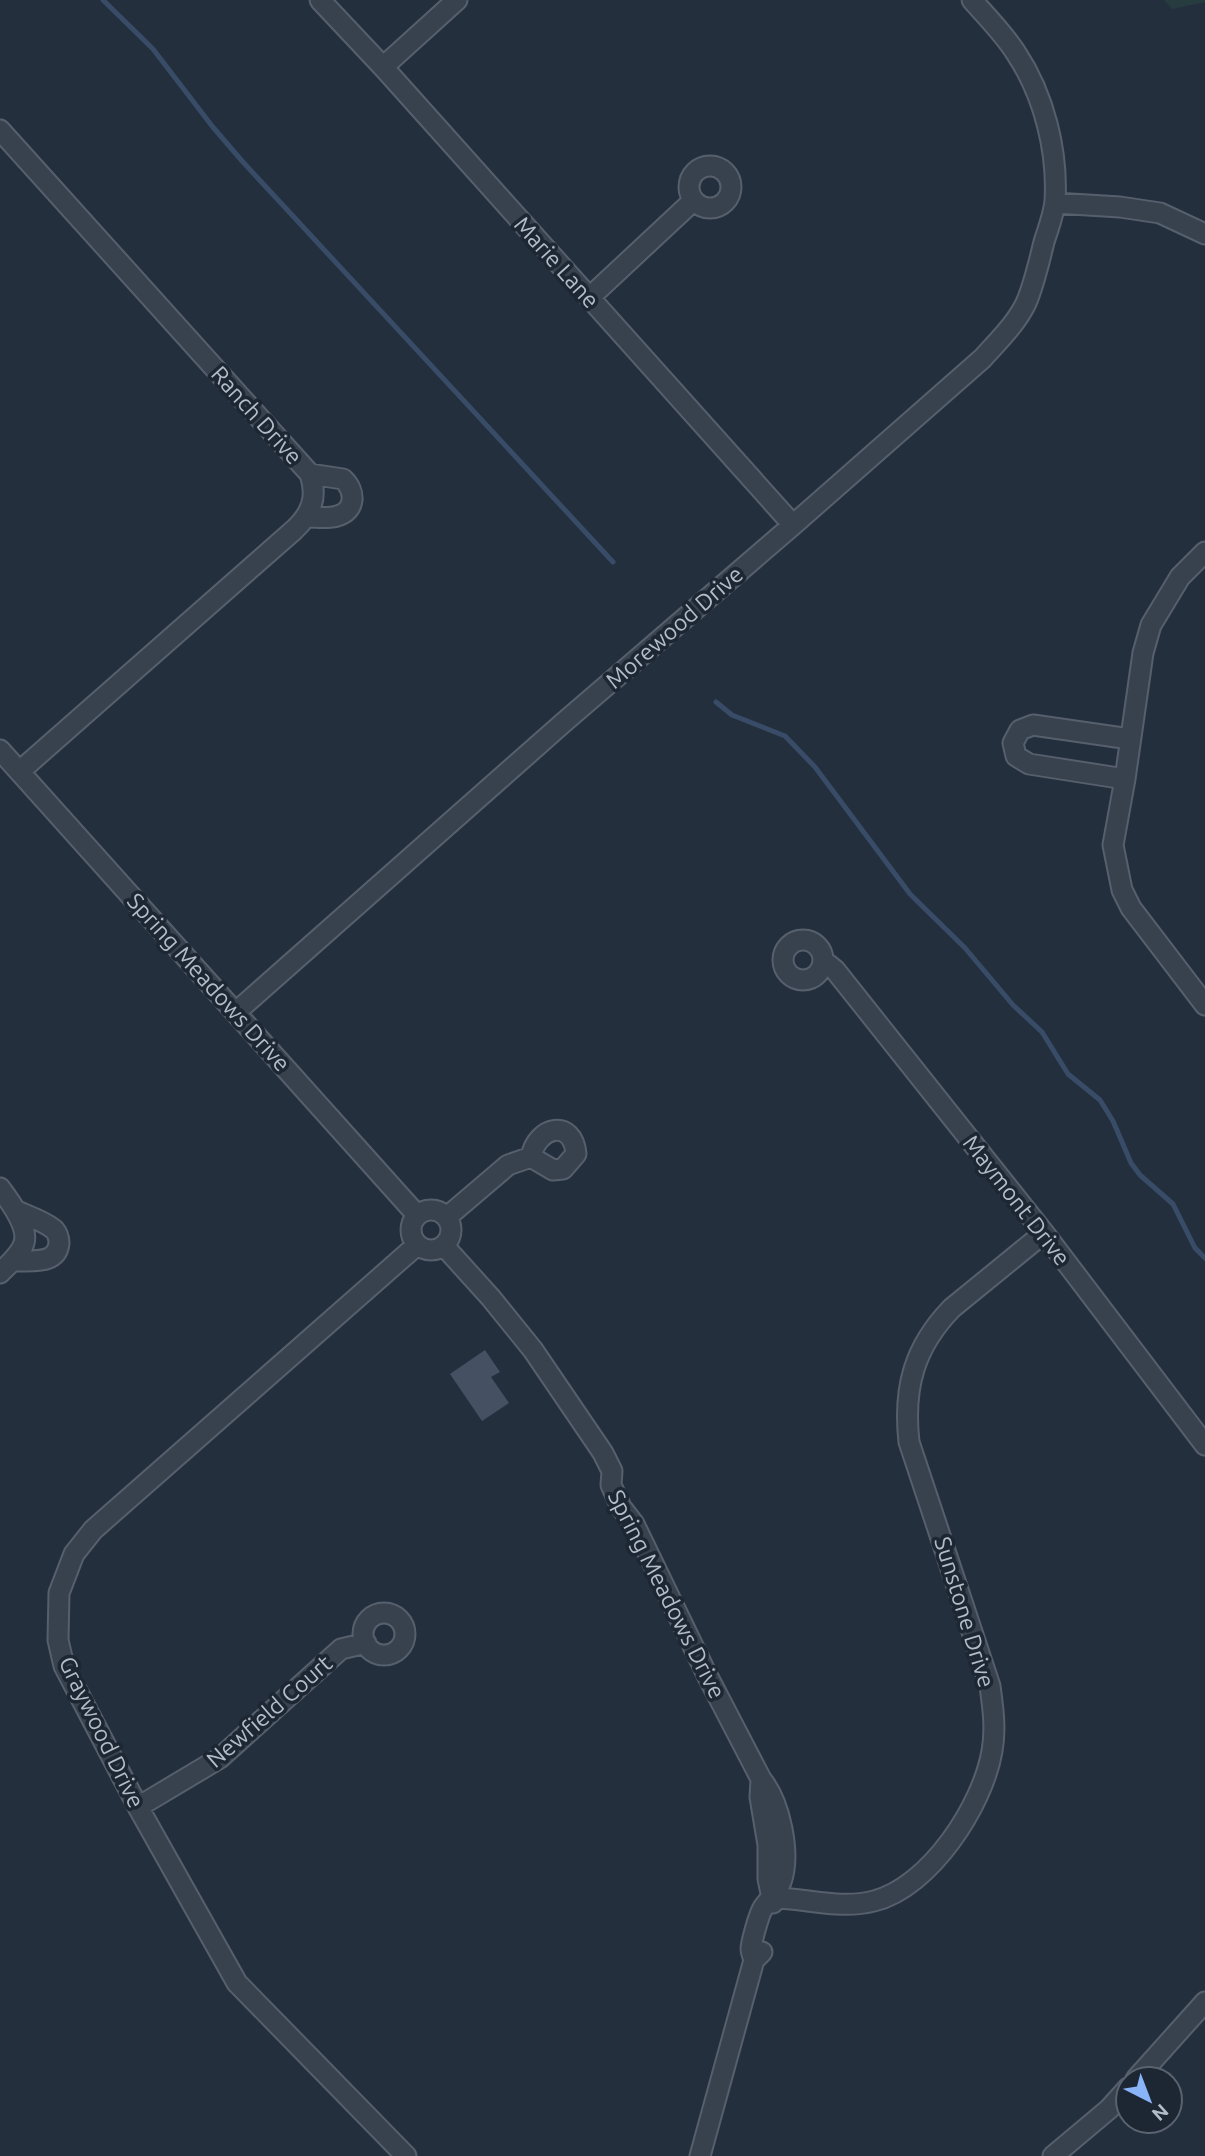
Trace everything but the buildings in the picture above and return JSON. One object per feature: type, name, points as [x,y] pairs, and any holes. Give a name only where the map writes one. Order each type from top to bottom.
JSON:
[{"type":"street","name":"Marie Lane","points":[[320,0],[793,525]]},
{"type":"street","points":[[383,67],[457,0]]},
{"type":"street","name":"Morewood Drive","points":[[236,1012],[573,714],[983,358],[1009,329],[1026,303],[1055,203],[1051,142],[1041,104],[1017,54],[972,0]]},
{"type":"street","name":"Ranch Drive","points":[[0,130],[310,474],[314,494],[307,517]]},
{"type":"street","points":[[589,298],[693,201]]},
{"type":"street","points":[[1055,203],[1120,207],[1160,213],[1205,233]]},
{"type":"street","points":[[20,771],[307,517],[339,516],[350,508],[353,497],[343,479],[310,474]]},
{"type":"street","points":[[1205,552],[1180,577],[1151,625],[1143,653],[1125,779],[1112,845],[1122,890],[1130,908],[1205,1005]]},
{"type":"street","points":[[1125,779],[1029,764],[1016,756],[1013,743],[1020,730],[1033,725],[1130,739]]},
{"type":"street","name":"Spring Meadows Drive","points":[[0,750],[417,1215]]},
{"type":"street","name":"Maymont Drive","points":[[824,961],[835,970],[1044,1233],[1205,1445]]},
{"type":"street","points":[[447,1217],[508,1165],[531,1157]]},
{"type":"street","points":[[0,1188],[16,1211],[24,1233],[24,1243],[6,1267]]},
{"type":"street","points":[[436,1210],[447,1217],[452,1229],[449,1241],[444,1246],[427,1251],[412,1240],[411,1227],[417,1215],[436,1210]]},
{"type":"street","points":[[6,1267],[44,1261],[55,1254],[59,1245],[52,1228],[16,1211]]},
{"type":"street","name":"Sunstone Drive","points":[[772,1898],[852,1905],[874,1901],[901,1889],[914,1881],[941,1855],[985,1780],[995,1729],[990,1686],[909,1441],[906,1418],[908,1392],[913,1366],[924,1343],[940,1321],[1044,1233]]},
{"type":"street","name":"Graywood Drive","points":[[406,2156],[237,1983],[138,1807],[64,1665],[58,1640],[59,1593],[74,1554],[93,1530],[416,1245]]},
{"type":"street","name":"Spring Meadows Drive","points":[[444,1246],[533,1350],[603,1453],[612,1471],[611,1485],[621,1507],[634,1524],[708,1678],[761,1779],[771,1790],[782,1830],[784,1855],[781,1881],[772,1898],[774,1912],[763,1950],[754,1960],[700,2156]]},
{"type":"street","name":"Newfield Court","points":[[138,1807],[220,1758],[341,1649],[366,1643]]},
{"type":"street","points":[[1149,2065],[1205,2002]]},
{"type":"street","points":[[1053,2156],[1114,2103]]},
{"type":"green space","points":[[1164,0],[1205,0],[1205,2],[1172,9]]},
{"type":"waterway","points":[[103,0],[153,49],[242,161],[613,562]]},
{"type":"waterway","points":[[716,702],[732,715],[785,736],[815,767],[910,894],[965,948],[1013,1005],[1042,1032],[1068,1074],[1100,1100],[1113,1121],[1131,1163],[1140,1175],[1173,1204],[1195,1248],[1205,1258]]}]
